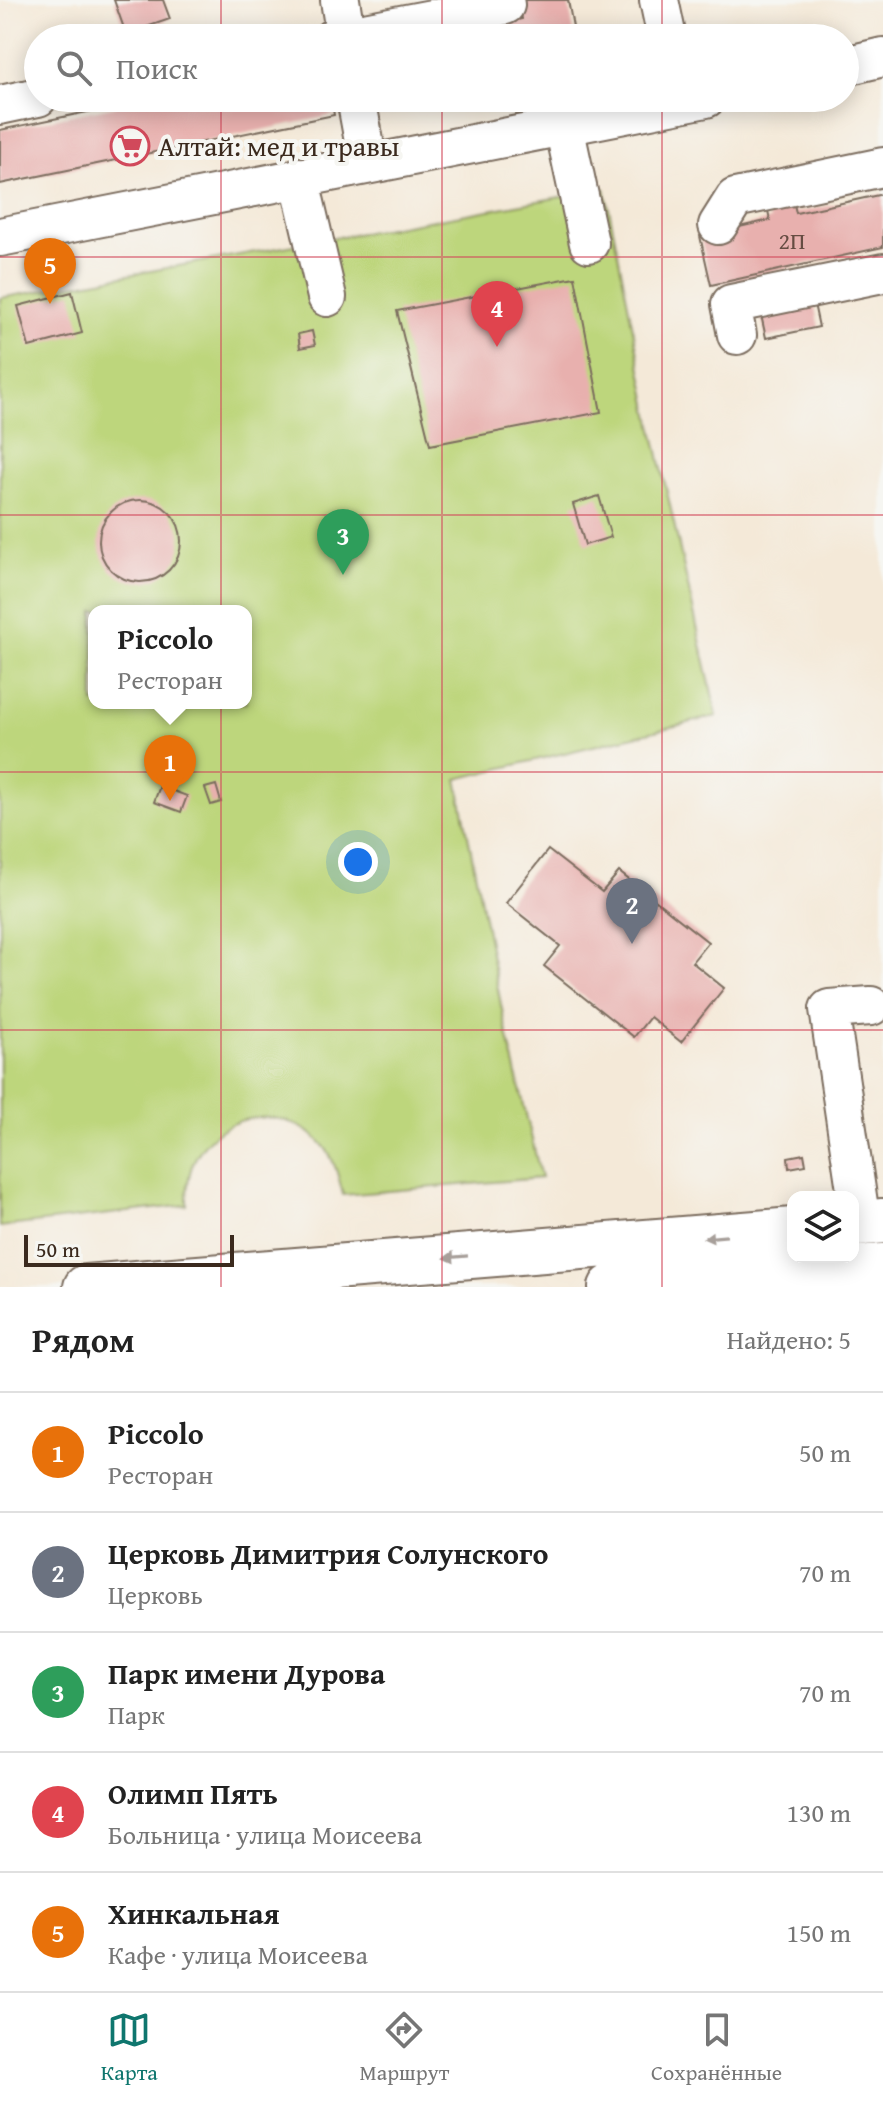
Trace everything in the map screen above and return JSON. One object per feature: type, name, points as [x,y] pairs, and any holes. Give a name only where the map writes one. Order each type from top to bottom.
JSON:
[{"type":"main road","points":[[86,1287],[787,1230]]},
{"type":"main road","points":[[611,1287],[693,1284],[883,1266]]},
{"type":"street","points":[[370,24],[505,5],[504,0]]},
{"type":"street","points":[[659,0],[664,24]]},
{"type":"street","points":[[0,105],[24,100]]},
{"type":"street","points":[[359,112],[368,163]]},
{"type":"street","points":[[0,237],[631,112]]},
{"type":"street","points":[[564,126],[589,243]]},
{"type":"street","points":[[718,225],[735,198],[883,167]]},
{"type":"street","points":[[299,177],[327,297]]},
{"type":"street","points":[[737,335],[731,304],[883,273]]},
{"type":"street","points":[[866,1223],[829,1009],[879,1004]]},
{"type":"green space","points":[[605,189],[654,434],[717,716],[457,779],[504,1020],[541,1178],[343,1195],[333,1161],[322,1144],[308,1131],[274,1118],[256,1118],[222,1129],[208,1141],[191,1168],[187,1205],[0,1227],[0,298]]},
{"type":"building","points":[[114,0],[163,0],[170,19],[155,24],[122,24]]},
{"type":"building","points":[[519,0],[568,0],[572,24],[497,24],[522,19]]},
{"type":"building","points":[[87,112],[333,112],[334,115],[0,184],[0,130]]},
{"type":"building","points":[[883,194],[883,247],[711,285],[700,236],[770,220],[767,206],[793,200],[796,213]]},
{"type":"building","points":[[575,277],[601,412],[430,445],[397,311]]},
{"type":"building","points":[[72,292],[82,333],[29,347],[18,306]]},
{"type":"building","points":[[813,299],[819,327],[766,338],[760,310]]},
{"type":"building","points":[[312,331],[315,345],[300,348],[298,334]]},
{"type":"building","points":[[599,496],[611,537],[585,545],[573,504]]},
{"type":"building","points":[[140,500],[156,503],[169,512],[178,525],[181,541],[178,557],[169,570],[156,579],[140,582],[124,579],[111,570],[102,557],[99,541],[102,525],[111,512],[124,503]]},
{"type":"building","points":[[216,785],[221,802],[211,805],[205,788]]},
{"type":"building","points":[[160,786],[187,796],[181,812],[154,802]]},
{"type":"building","points":[[548,850],[602,892],[619,872],[708,942],[692,962],[724,988],[681,1042],[650,1017],[634,1037],[544,966],[560,946],[506,903]]},
{"type":"building","points":[[804,1154],[806,1165],[789,1168],[788,1157]]},
{"type":"place","name":"Алтай: мед и травы","points":[[130,146]]},
{"type":"place","name":"Хинкальная","points":[[50,304]]},
{"type":"place","name":"Олимп Пять","points":[[497,347]]},
{"type":"place","name":"Парк имени Дурова","points":[[343,575]]},
{"type":"place","name":"Piccolo","points":[[170,801]]},
{"type":"place","name":"Церковь Димитрия Солунского","points":[[632,944]]}]
